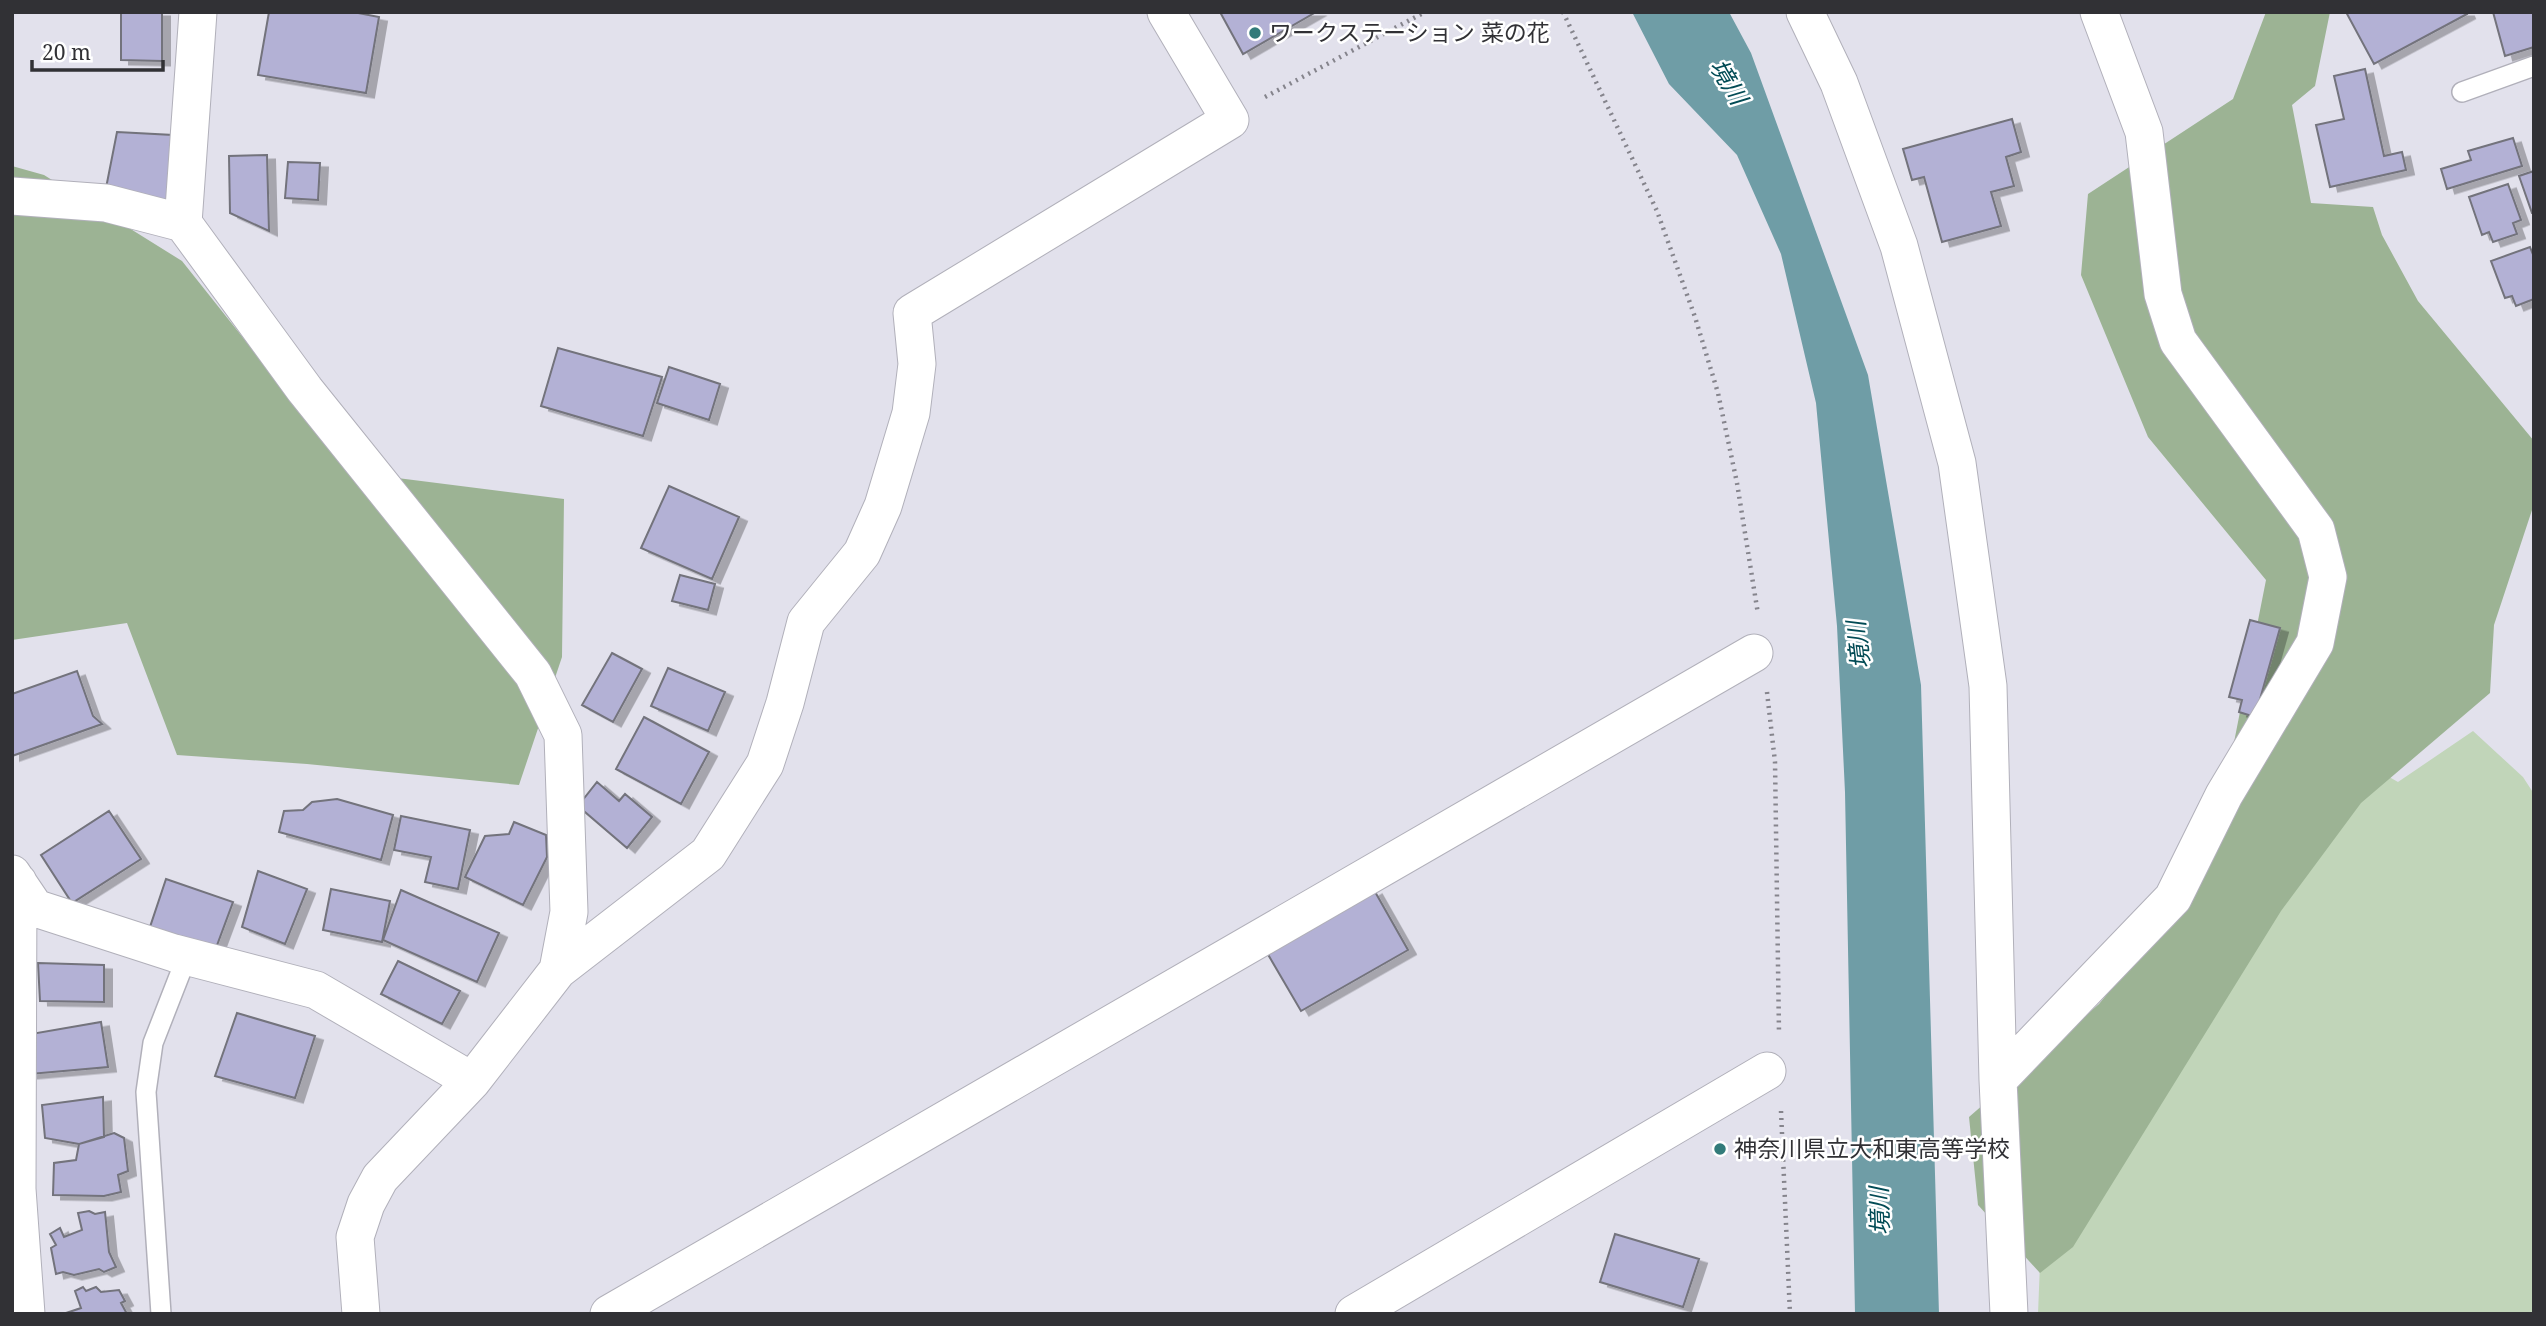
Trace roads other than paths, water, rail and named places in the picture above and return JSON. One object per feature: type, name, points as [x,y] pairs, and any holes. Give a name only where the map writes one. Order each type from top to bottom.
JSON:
[{"type":"street","points":[[183,223],[198,12]]},
{"type":"street","points":[[361,1314],[355,1237],[366,1204],[380,1178],[472,1081],[558,970],[708,854],[765,765],[806,622],[862,552],[883,506],[911,413],[917,364],[912,313],[1230,120],[1166,12]]},
{"type":"street","points":[[1805,12],[1839,83],[1899,246],[1957,463],[1988,686],[1998,1080],[2009,1314]]},
{"type":"street","points":[[1998,1080],[2173,898],[2224,795],[2315,643],[2328,577],[2316,530],[2178,341],[2163,294],[2144,132],[2099,12]]},
{"type":"street","points":[[12,195],[106,203],[183,223],[305,390],[533,674],[563,735],[569,912],[558,970]]},
{"type":"street","points":[[609,1314],[1754,653]]},
{"type":"street","points":[[15,878],[35,908],[187,956],[316,990],[472,1081]]},
{"type":"street","points":[[15,878],[17,1189],[26,1314]]},
{"type":"street","points":[[1354,1314],[1767,1071]]},
{"type":"lane","points":[[2462,92],[2533,69]]},
{"type":"lane","points":[[161,1314],[146,1092],[153,1043],[187,956]]},
{"type":"water","name":"境川","points":[[1632,12],[1729,12],[1751,53],[1868,375],[1921,685],[1939,1314],[1855,1314],[1845,792],[1837,626],[1816,403],[1781,254],[1737,155],[1669,84]]},
{"type":"place","name":"ワークステーション 菜の花","points":[[1255,33]]},
{"type":"place","name":"神奈川県立大和東高等学校","points":[[1720,1149]]}]
